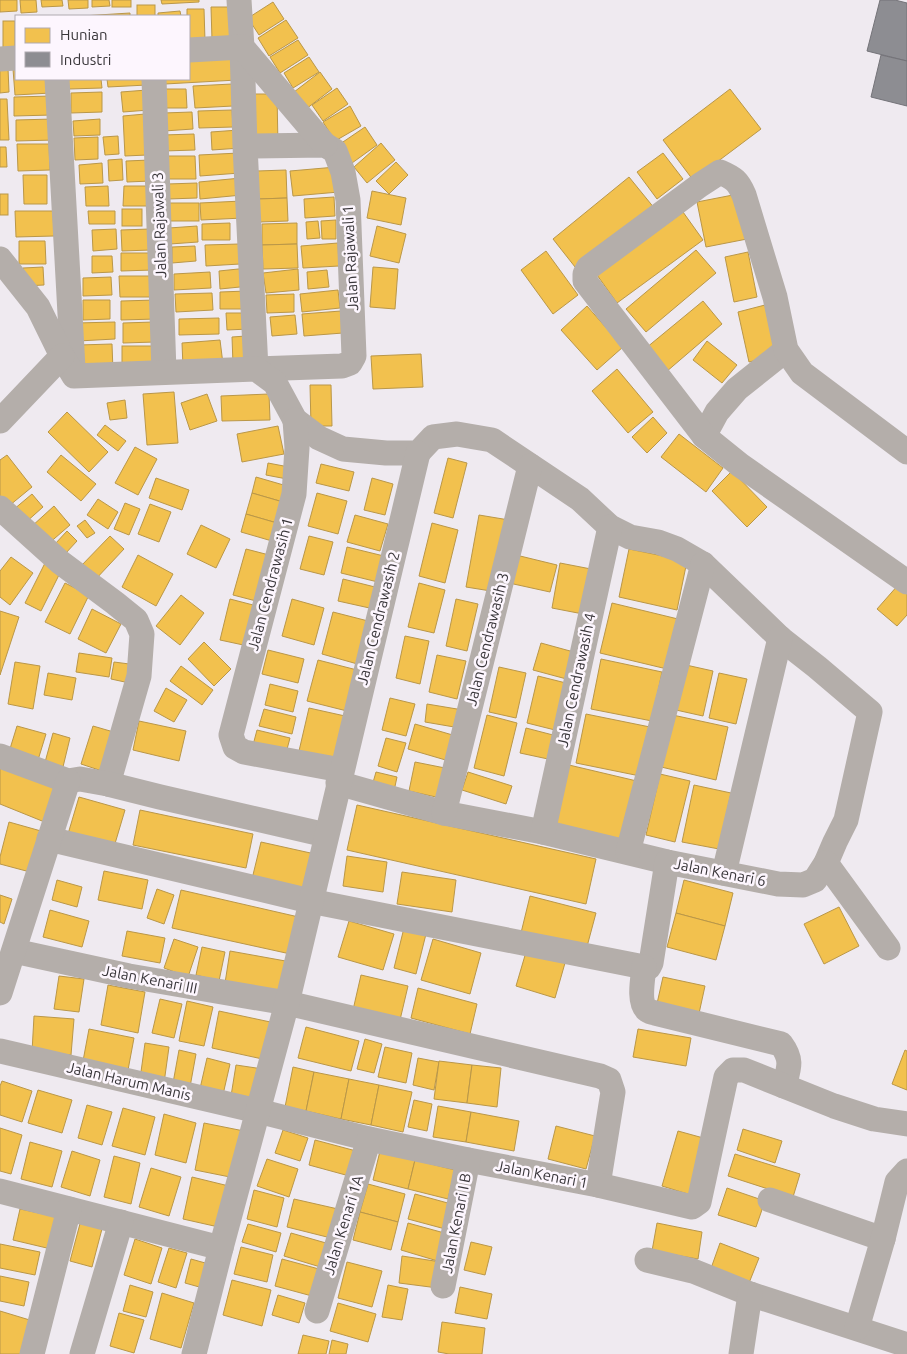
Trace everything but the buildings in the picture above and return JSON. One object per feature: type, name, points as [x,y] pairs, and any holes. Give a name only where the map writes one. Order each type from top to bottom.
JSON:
[{"type":"street","points":[[239,0],[256,369]]},
{"type":"street","points":[[190,50],[242,48]]},
{"type":"street","points":[[242,48],[325,145]]},
{"type":"street","points":[[0,59],[15,58]]},
{"type":"street","points":[[57,80],[68,366]]},
{"type":"street","name":"Jalan Rajawali 3","points":[[154,80],[164,372]]},
{"type":"street","points":[[245,146],[325,145]]},
{"type":"street","name":"Jalan Rajawali 1","points":[[256,369],[342,366],[350,363],[354,356],[348,200],[343,172],[335,151],[325,145]]},
{"type":"street","points":[[907,452],[802,373],[786,350],[775,297],[744,195],[740,185],[732,177],[720,172],[588,268],[585,274],[585,281],[704,436],[740,465],[907,582]]},
{"type":"street","points":[[0,259],[38,306],[68,366]]},
{"type":"street","points":[[704,436],[717,412],[737,389],[786,350]]},
{"type":"street","points":[[0,421],[68,366],[164,372],[256,369],[275,384],[295,420],[320,438],[343,449],[386,453],[418,453],[433,437],[457,434],[492,440],[580,499],[610,527],[630,537],[658,542],[677,549],[703,564],[780,638],[724,873]]},
{"type":"street","name":"Jalan Cendrawasih 1","points":[[235,747],[231,735],[294,494],[297,448],[295,420]]},
{"type":"street","name":"Jalan Cendrawasih 2","points":[[194,1354],[287,1003],[418,453]]},
{"type":"street","name":"Jalan Cendrawasih 3","points":[[444,813],[530,466]]},
{"type":"street","points":[[0,508],[60,562],[116,602],[136,620],[142,634],[139,676],[108,784]]},
{"type":"street","name":"Jalan Cendrawasih 4","points":[[543,832],[610,527]]},
{"type":"street","points":[[628,852],[703,564]]},
{"type":"street","name":"Jalan Kenari 6","points":[[235,747],[244,752],[340,777],[444,813],[543,832],[667,862],[778,884],[803,885],[815,880],[826,863],[846,820],[870,712],[780,638]]},
{"type":"street","points":[[0,756],[68,781],[80,778],[326,834]]},
{"type":"street","points":[[0,992],[68,781]]},
{"type":"street","points":[[49,839],[310,901],[644,967],[649,967],[652,963],[667,862]]},
{"type":"street","points":[[826,863],[888,948]]},
{"type":"street","name":"Jalan Kenari III","points":[[14,950],[129,976],[287,1003],[600,1076],[609,1080],[613,1092],[598,1185]]},
{"type":"street","points":[[644,967],[642,1001],[647,1010],[781,1044],[790,1062],[784,1086],[834,1106],[874,1119],[907,1124]]},
{"type":"street","name":"Jalan Harum Manis","points":[[0,1051],[258,1112]]},
{"type":"street","name":"Jalan Kenari 1","points":[[258,1112],[368,1139],[598,1185],[692,1207],[699,1202],[726,1077],[733,1070],[744,1070],[784,1086]]},
{"type":"street","name":"Jalan Kenari 1A","points":[[317,1311],[368,1139]]},
{"type":"street","name":"Jalan Kenari I B","points":[[443,1286],[468,1160]]},
{"type":"street","points":[[857,1328],[883,1239],[897,1182],[907,1171]]},
{"type":"street","points":[[0,1191],[221,1248]]},
{"type":"street","points":[[770,1200],[883,1239]]},
{"type":"street","points":[[32,1354],[69,1209]]},
{"type":"street","points":[[82,1354],[121,1222]]},
{"type":"street","points":[[647,1260],[692,1271],[750,1294],[907,1345]]},
{"type":"street","points":[[741,1354],[750,1294]]}]
